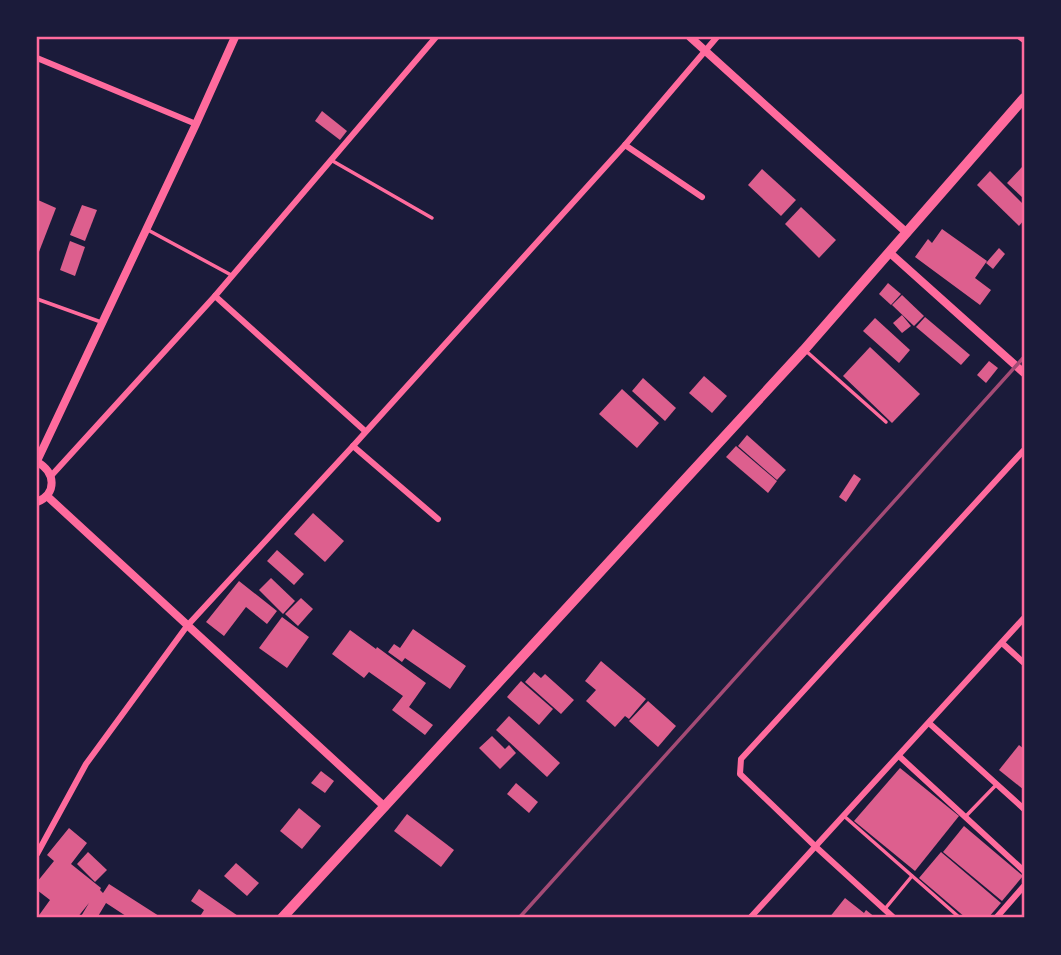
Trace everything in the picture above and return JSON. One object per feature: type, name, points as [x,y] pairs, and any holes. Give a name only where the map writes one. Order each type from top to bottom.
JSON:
[{"type":"main road","points":[[282,918],[804,350],[1024,99]]},
{"type":"street","points":[[37,502],[47,496],[52,483],[51,476],[43,465],[37,462],[235,37]]},
{"type":"street","points":[[51,476],[233,276],[436,37]]},
{"type":"street","points":[[690,37],[907,233]]},
{"type":"street","points":[[37,855],[86,764],[187,626],[625,145],[717,37]]},
{"type":"street","points":[[1020,37],[1024,40]]},
{"type":"street","points":[[37,58],[196,124]]},
{"type":"street","points":[[625,145],[702,197]]},
{"type":"street","points":[[890,253],[1024,373]]},
{"type":"street","points":[[215,296],[365,431]]},
{"type":"street","points":[[353,446],[438,519]]},
{"type":"street","points":[[894,918],[740,774],[741,759],[1024,450]]},
{"type":"street","points":[[47,496],[385,807]]},
{"type":"street","points":[[750,918],[1024,618]]},
{"type":"street","points":[[1002,643],[1024,663]]},
{"type":"street","points":[[929,723],[1024,809]]},
{"type":"street","points":[[899,756],[1024,871]]},
{"type":"street","points":[[996,918],[1024,886]]},
{"type":"lane","points":[[331,160],[432,218]]},
{"type":"lane","points":[[146,228],[233,276]]},
{"type":"lane","points":[[37,299],[101,322]]},
{"type":"lane","points":[[804,350],[886,422]]},
{"type":"lane","points":[[965,817],[997,784]]},
{"type":"lane","points":[[844,816],[960,918]]},
{"type":"lane","points":[[884,910],[913,876]]},
{"type":"building","points":[[322,111],[347,131],[340,140],[315,121]]},
{"type":"building","points":[[1022,167],[1024,170],[1024,199],[1007,183]]},
{"type":"building","points":[[762,169],[796,200],[781,216],[748,185]]},
{"type":"building","points":[[990,171],[1024,205],[1024,220],[1019,226],[977,185]]},
{"type":"building","points":[[38,200],[56,208],[37,257],[37,202]]},
{"type":"building","points":[[82,205],[97,210],[85,241],[70,235]]},
{"type":"building","points":[[801,207],[836,240],[819,258],[785,224]]},
{"type":"building","points":[[942,229],[987,261],[975,278],[991,290],[980,305],[915,257],[928,239],[932,243]]},
{"type":"building","points":[[70,241],[85,247],[75,276],[60,270]]},
{"type":"building","points":[[999,248],[1005,254],[993,269],[986,263]]},
{"type":"building","points":[[888,283],[901,294],[891,305],[879,294]]},
{"type":"building","points":[[902,295],[924,316],[914,326],[892,305]]},
{"type":"building","points":[[902,315],[911,326],[902,333],[893,323]]},
{"type":"building","points":[[925,317],[970,355],[961,365],[916,327]]},
{"type":"building","points":[[875,318],[910,350],[899,363],[863,331]]},
{"type":"building","points":[[870,347],[920,394],[892,423],[843,376]]},
{"type":"building","points":[[989,361],[998,368],[986,383],[977,375]]},
{"type":"building","points":[[704,376],[727,396],[712,413],[689,393]]},
{"type":"building","points":[[643,378],[676,408],[665,421],[632,391]]},
{"type":"building","points":[[622,389],[659,423],[637,448],[599,414]]},
{"type":"building","points":[[747,435],[786,470],[777,480],[738,446]]},
{"type":"building","points":[[736,446],[777,481],[768,493],[726,457]]},
{"type":"building","points":[[854,474],[861,479],[846,502],[839,497]]},
{"type":"building","points":[[313,513],[344,541],[325,562],[294,534]]},
{"type":"building","points":[[277,550],[304,574],[294,585],[267,561]]},
{"type":"building","points":[[271,578],[295,601],[283,614],[259,590]]},
{"type":"building","points":[[239,581],[277,611],[267,624],[246,607],[224,636],[206,622]]},
{"type":"building","points":[[301,598],[313,609],[298,626],[285,614]]},
{"type":"building","points":[[282,617],[309,637],[287,668],[259,648]]},
{"type":"building","points":[[413,629],[466,666],[450,689],[405,658],[402,662],[388,652],[394,644],[400,648]]},
{"type":"building","points":[[350,630],[426,683],[409,707],[433,725],[425,735],[392,710],[403,696],[369,672],[364,678],[332,654]]},
{"type":"building","points":[[601,661],[646,699],[629,719],[625,716],[615,727],[586,701],[596,690],[585,681]]},
{"type":"building","points":[[534,672],[541,678],[545,674],[574,700],[561,714],[525,682]]},
{"type":"building","points":[[521,681],[553,709],[539,725],[507,697]]},
{"type":"building","points":[[648,701],[676,726],[658,747],[629,721]]},
{"type":"building","points":[[509,716],[560,763],[547,777],[496,730]]},
{"type":"building","points":[[492,736],[505,749],[509,745],[516,753],[500,769],[479,748]]},
{"type":"building","points":[[1019,745],[1024,749],[1024,790],[999,770]]},
{"type":"building","points":[[900,768],[959,816],[915,871],[854,821]]},
{"type":"building","points":[[321,771],[334,781],[325,793],[311,783]]},
{"type":"building","points":[[516,783],[538,802],[529,813],[507,794]]},
{"type":"building","points":[[299,808],[321,826],[302,849],[280,831]]},
{"type":"building","points":[[407,814],[454,850],[441,867],[394,831]]},
{"type":"building","points":[[964,826],[1023,876],[1002,901],[943,852]]},
{"type":"building","points":[[69,828],[87,843],[71,864],[101,888],[103,893],[109,884],[159,916],[157,918],[129,918],[106,903],[97,918],[80,918],[89,903],[77,918],[37,918],[50,900],[37,890],[37,882],[54,861],[47,855]]},
{"type":"building","points":[[88,852],[107,870],[95,882],[77,864]]},
{"type":"building","points":[[941,852],[1001,903],[988,918],[966,918],[919,878]]},
{"type":"building","points":[[236,863],[259,883],[247,896],[224,876]]},
{"type":"building","points":[[199,889],[241,918],[199,918],[204,910],[191,901]]},
{"type":"building","points":[[845,898],[864,913],[866,910],[876,918],[829,918]]},
{"type":"railway","points":[[519,918],[1024,357]]}]
